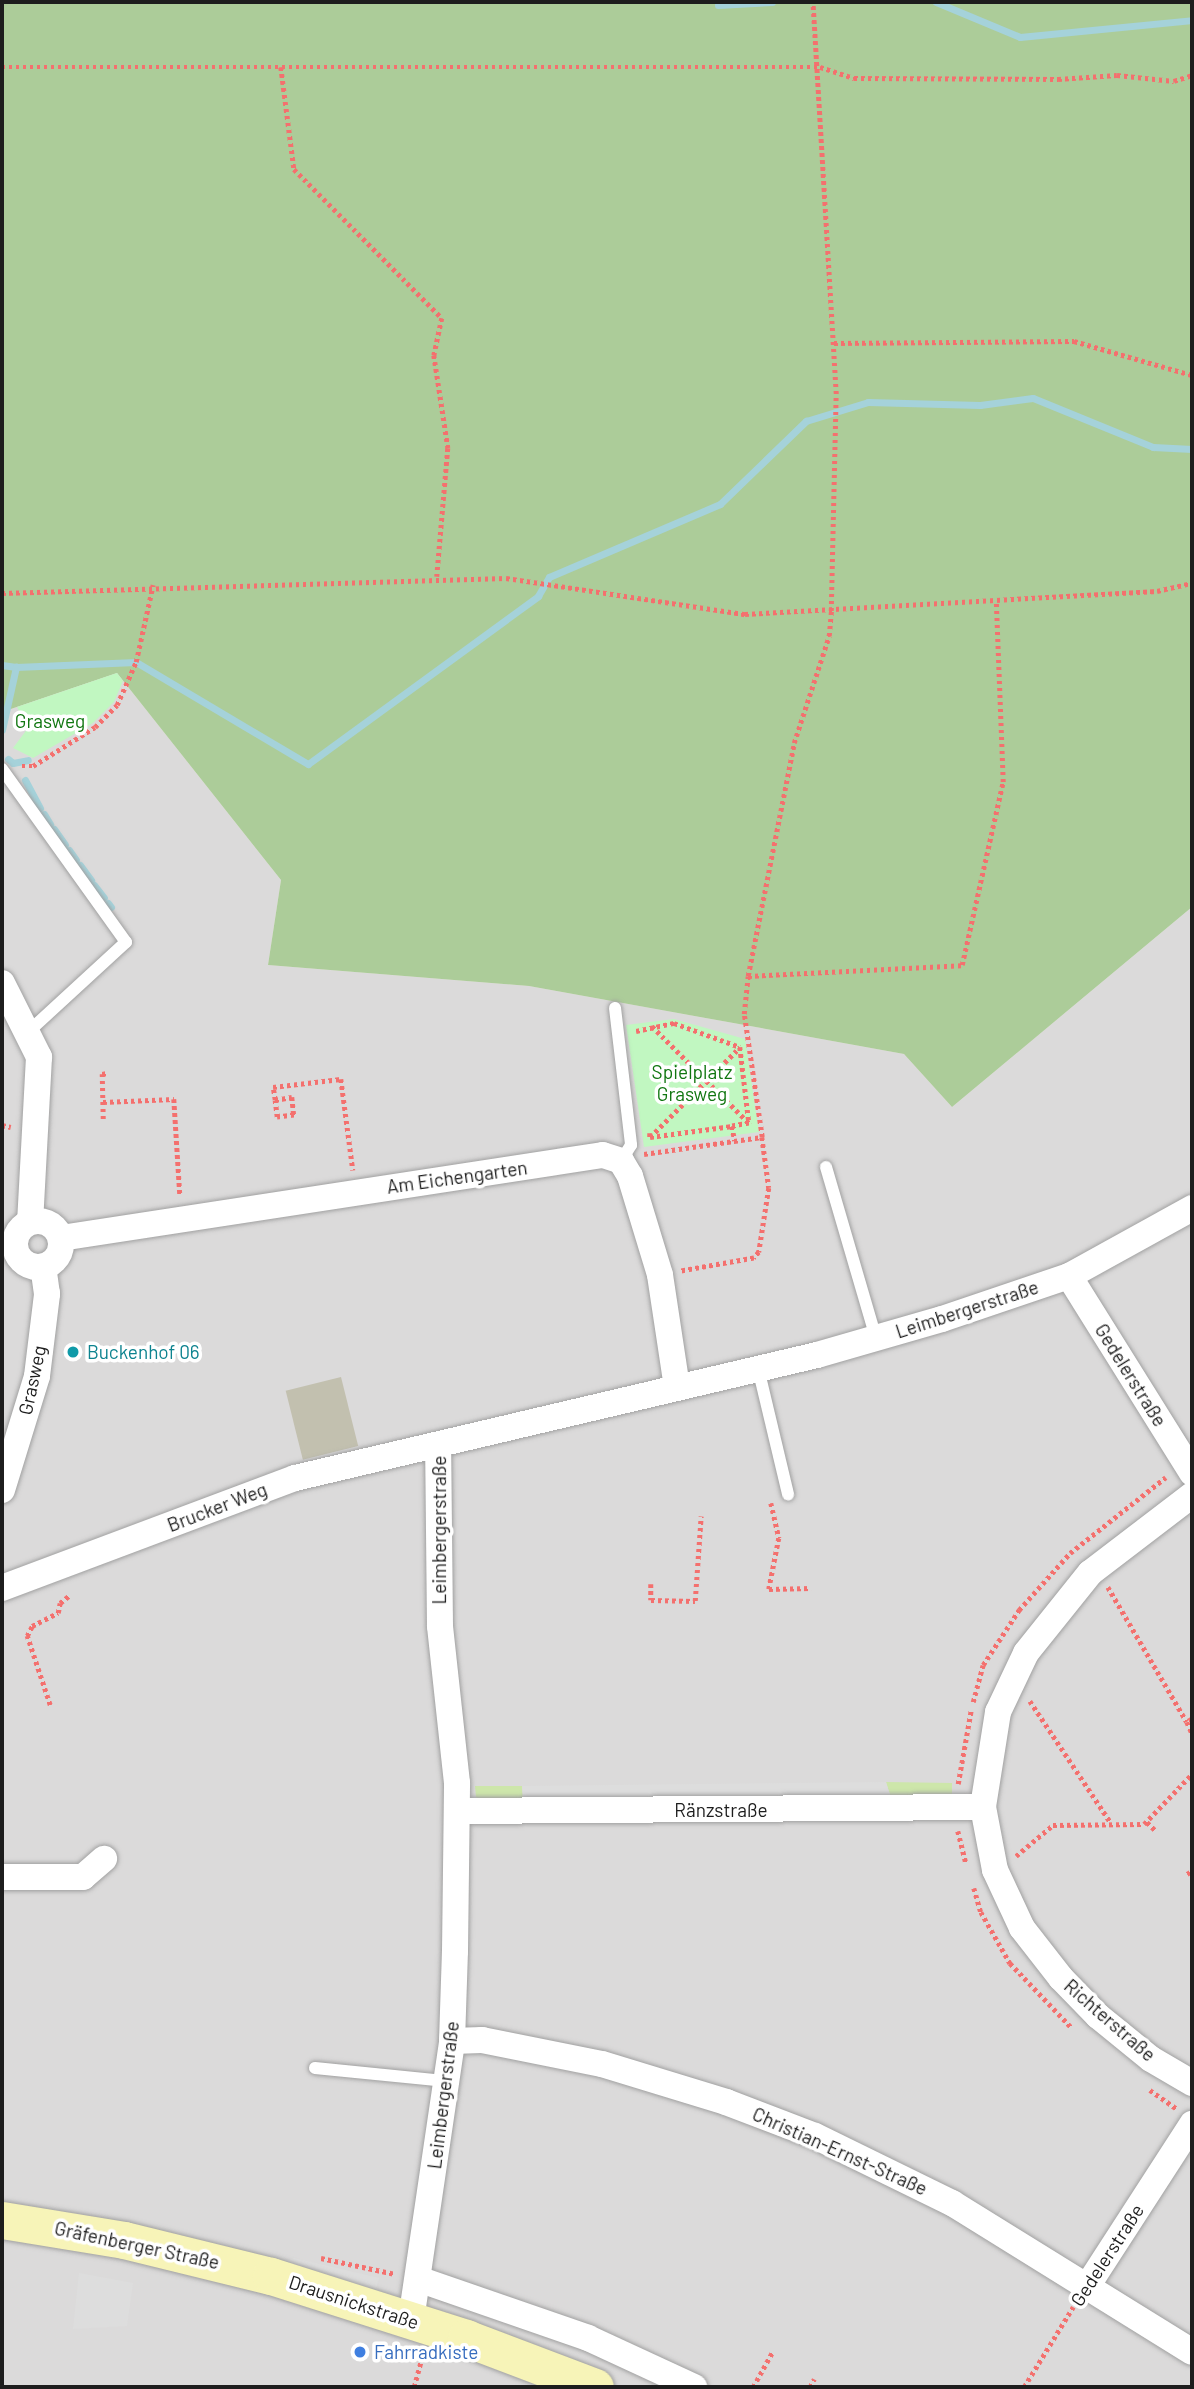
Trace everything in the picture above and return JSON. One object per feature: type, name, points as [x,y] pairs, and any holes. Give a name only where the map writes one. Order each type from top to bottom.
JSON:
[{"type":"main road","name":"Gräfenberger Straße","points":[[2,2220],[124,2240],[271,2276]]},
{"type":"main road","name":"Drausnickstraße","points":[[271,2276],[417,2335],[595,2387]]},
{"type":"street","name":"Grasweg","points":[[2,983],[39,1057],[41,1090],[30,1222],[15,1238],[22,1261],[47,1294],[37,1376],[2,1490]]},
{"type":"street","name":"Am Eichengarten","points":[[61,1238],[603,1155],[621,1161]]},
{"type":"street","points":[[621,1161],[630,1176],[660,1275],[677,1387]]},
{"type":"street","name":"Leimbergerstraße","points":[[417,2335],[418,2279],[452,2041],[458,1811],[440,1626],[438,1446],[876,1338],[1069,1276],[1192,1208]]},
{"type":"street","points":[[22,1261],[60,1252],[61,1238],[46,1221],[30,1222]]},
{"type":"street","name":"Gedelerstraße","points":[[1069,1276],[1189,1468]]},
{"type":"street","name":"Brucker Weg","points":[[2,1588],[295,1478],[438,1446]]},
{"type":"street","name":"Richterstraße","points":[[1192,1495],[1097,1567],[1059,1606],[1013,1675],[990,1747],[984,1807],[995,1870],[1022,1928],[1060,1978],[1151,2059],[1192,2083]]},
{"type":"street","name":"Ränzstraße","points":[[458,1811],[984,1807]]},
{"type":"street","points":[[2,1877],[83,1877],[104,1859]]},
{"type":"street","name":"Christian-Ernst-Straße","points":[[452,2041],[482,2040],[602,2064],[753,2111],[913,2181],[1088,2285],[1192,2352]]},
{"type":"street","name":"Gedelerstraße","points":[[1088,2285],[1187,2118]]},
{"type":"street","points":[[418,2279],[588,2337],[694,2387]]},
{"type":"lane","points":[[7,767],[126,942],[28,1031]]},
{"type":"lane","points":[[615,1008],[631,1145],[621,1161]]},
{"type":"lane","points":[[826,1167],[876,1338]]},
{"type":"lane","points":[[758,1368],[788,1494]]},
{"type":"lane","points":[[315,2068],[446,2081]]},
{"type":"path","points":[[660,1275],[754,1258],[758,1252],[769,1188],[744,1014],[748,976],[794,743],[829,636],[831,611],[834,343],[820,67],[813,2]]},
{"type":"path","points":[[2,67],[820,67],[854,78],[1058,79],[1117,75],[1174,81],[1192,75]]},
{"type":"path","points":[[281,67],[294,169],[442,318],[434,355],[448,448],[437,577]]},
{"type":"path","points":[[834,343],[1074,341],[1192,374]]},
{"type":"path","points":[[2,593],[153,585],[301,586],[326,580],[506,578],[745,614],[1157,591],[1192,583]]},
{"type":"path","points":[[7,767],[33,766],[94,727],[117,705],[136,662],[153,585]]},
{"type":"path","points":[[748,976],[961,965],[1003,782],[996,601]]},
{"type":"path","points":[[638,1042],[636,1028],[674,1023],[740,1047]]},
{"type":"path","points":[[651,1026],[749,1123]]},
{"type":"path","points":[[650,1137],[740,1047]]},
{"type":"path","points":[[740,1047],[749,1123]]},
{"type":"path","points":[[103,1119],[102,1074],[107,1073]]},
{"type":"path","points":[[275,1100],[292,1097],[294,1115],[277,1117],[273,1087],[341,1079],[354,1178]]},
{"type":"path","points":[[103,1101],[174,1099],[181,1205]]},
{"type":"path","points":[[648,1123],[650,1137]]},
{"type":"path","points":[[650,1137],[749,1123]]},
{"type":"path","points":[[732,1126],[735,1141]]},
{"type":"path","points":[[621,1161],[762,1137]]},
{"type":"path","points":[[1080,2036],[1049,2009],[1010,1963],[981,1912],[959,1840],[956,1809],[964,1735],[983,1665],[1019,1610],[1070,1553],[1117,1512],[1189,1468]]},
{"type":"path","points":[[770,1498],[779,1538],[769,1589],[811,1588]]},
{"type":"path","points":[[652,1584],[651,1600],[695,1601],[701,1516]]},
{"type":"path","points":[[1097,1567],[1190,1721],[1192,1733]]},
{"type":"path","points":[[50,1705],[27,1636],[32,1626],[58,1613],[60,1603],[71,1595]]},
{"type":"path","points":[[1013,1675],[1111,1823]]},
{"type":"path","points":[[995,1870],[1053,1825],[1147,1822],[1192,1774]]},
{"type":"path","points":[[1147,1822],[1157,1832]]},
{"type":"path","points":[[1143,2085],[1187,2118]]},
{"type":"path","points":[[308,2255],[418,2279]]},
{"type":"path","name":"Gedelerstraße","points":[[1024,2387],[1088,2285]]},
{"type":"path","points":[[414,2387],[417,2335]]},
{"type":"path","points":[[753,2387],[772,2353]]},
{"type":"path","points":[[810,2387],[814,2379]]},
{"type":"shaded area","points":[[117,673],[281,880],[268,965],[529,986],[904,1054],[952,1107],[1192,907],[1192,2387],[2,2387],[2,712]]},
{"type":"shaded area","points":[[341,1377],[358,1446],[303,1460],[286,1391]]},
{"type":"shaded area","points":[[886,1782],[891,1798],[523,1799],[522,1786]]},
{"type":"shaded area","points":[[294,2258],[379,2278],[375,2292],[279,2265]]},
{"type":"shaded area","points":[[79,2273],[133,2283],[127,2326],[73,2329]]},
{"type":"green space","points":[[2,2],[1192,2],[1192,907],[952,1107],[904,1054],[529,986],[268,965],[281,880],[117,673],[2,712]]},
{"type":"green space","name":"Grasweg","points":[[117,673],[123,681],[114,702],[93,723],[33,758],[13,748],[28,728],[17,707]]},
{"type":"green space","name":"Spielplatz Grasweg","points":[[674,1019],[745,1039],[759,1132],[644,1147],[626,1025]]},
{"type":"green space","points":[[886,1782],[952,1783],[952,1797],[891,1798]]},
{"type":"green space","points":[[475,1786],[522,1786],[523,1799],[483,1800],[476,1797]]},
{"type":"waterway","points":[[718,5],[772,2]]},
{"type":"waterway","points":[[936,2],[1020,37],[1192,20]]},
{"type":"waterway","points":[[2,730],[16,667],[136,662],[308,764],[538,596],[549,577],[720,504],[806,421],[868,402],[980,405],[1033,398],[1153,447],[1192,449]]},
{"type":"waterway","points":[[2,665],[16,667]]},
{"type":"waterway","points":[[8,759],[13,763],[28,760]]},
{"type":"waterway","points":[[25,780],[40,808]]},
{"type":"waterway","points":[[44,814],[50,824]]},
{"type":"waterway","points":[[54,829],[65,845]]},
{"type":"waterway","points":[[69,850],[76,860]]},
{"type":"waterway","points":[[80,865],[91,880]]},
{"type":"waterway","points":[[94,885],[104,898]]},
{"type":"waterway","points":[[108,903],[111,907]]},
{"type":"place","name":"Buckenhof 06","points":[[73,1352]]},
{"type":"place","name":"Fahrradkiste","points":[[360,2352]]}]
